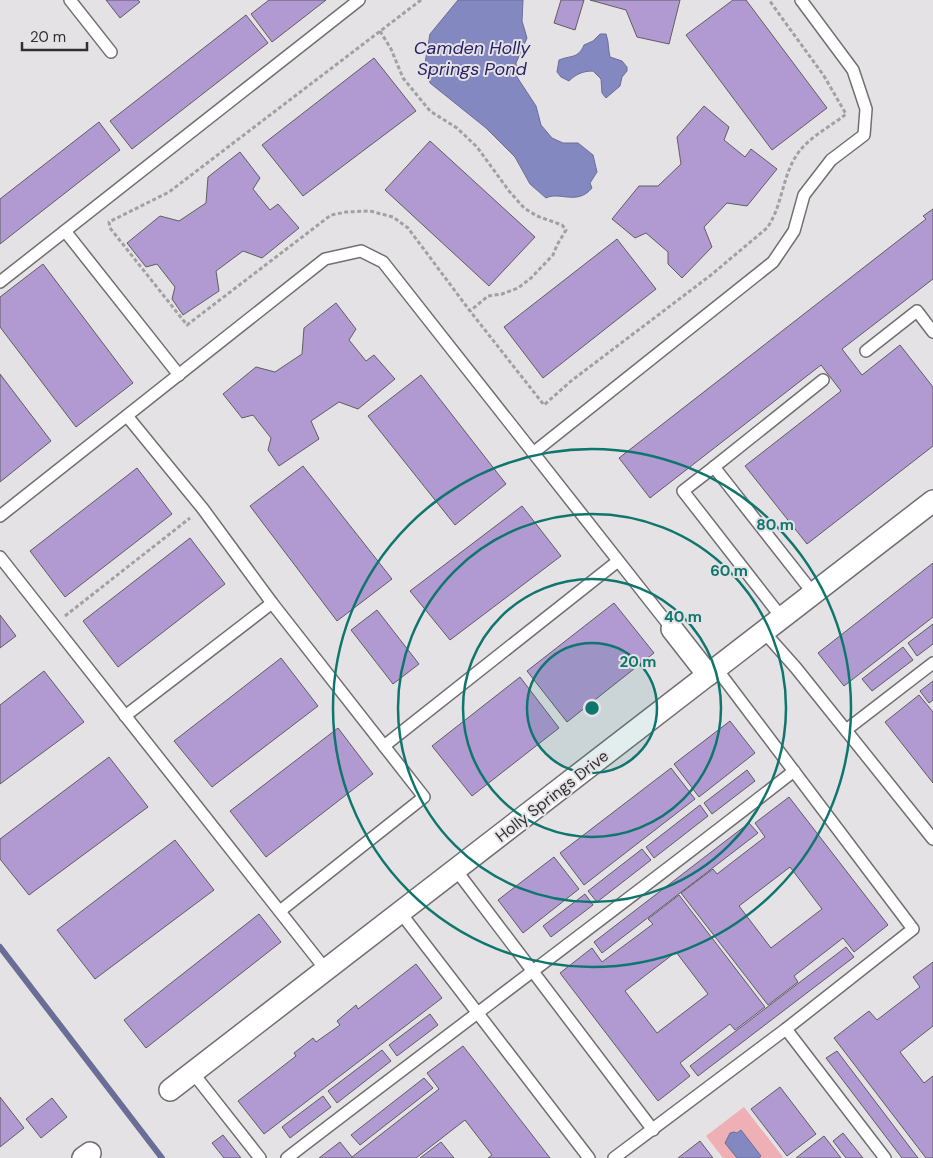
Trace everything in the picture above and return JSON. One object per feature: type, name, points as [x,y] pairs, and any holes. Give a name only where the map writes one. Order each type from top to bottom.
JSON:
[{"type":"street","name":"Holly Springs Drive","points":[[170,1090],[933,501]]},
{"type":"street","points":[[672,629],[712,672]]},
{"type":"lane","points":[[70,0],[111,52]]},
{"type":"lane","points":[[0,282],[359,0]]},
{"type":"lane","points":[[533,453],[773,262],[794,231],[804,195],[830,160],[864,135],[866,109],[853,70],[801,0]]},
{"type":"lane","points":[[65,231],[178,375]]},
{"type":"lane","points":[[0,516],[325,259],[361,251],[383,262],[672,629]]},
{"type":"lane","points":[[866,350],[917,311],[933,332]]},
{"type":"lane","points":[[782,618],[683,491],[824,380]]},
{"type":"lane","points":[[127,416],[202,509],[272,603],[424,797],[280,911]]},
{"type":"lane","points":[[714,467],[813,594]]},
{"type":"lane","points":[[0,557],[326,970]]},
{"type":"lane","points":[[384,746],[618,562]]},
{"type":"lane","points":[[126,716],[272,603]]},
{"type":"lane","points":[[764,632],[796,668],[933,839]]},
{"type":"lane","points":[[846,730],[933,663]]},
{"type":"lane","points":[[614,1158],[786,1029],[913,930],[744,706],[712,672]]},
{"type":"lane","points":[[287,1158],[794,771]]},
{"type":"lane","points":[[456,870],[653,1130]]},
{"type":"lane","points":[[400,912],[589,1158]]},
{"type":"lane","points":[[786,1029],[885,1158]]},
{"type":"lane","points":[[193,1073],[260,1158]]},
{"type":"path","points":[[421,0],[169,192],[109,222],[110,228],[187,325],[331,215],[370,210],[392,217],[408,228],[544,405],[571,381],[711,274],[767,228],[774,219],[796,156],[805,145],[846,114],[824,76],[769,0]]},
{"type":"path","points":[[380,31],[391,49],[403,78],[430,111],[457,128],[477,148],[524,208],[537,216],[562,225],[566,230],[557,245],[554,255],[530,278],[518,288],[502,294],[488,296],[470,311]]},
{"type":"path","points":[[54,625],[202,509]]},
{"type":"shaded area","points":[[744,1107],[782,1158],[723,1158],[706,1136]]},
{"type":"water","name":"Camden Holly Springs Pond","points":[[458,0],[523,0],[522,21],[527,38],[516,63],[517,77],[536,106],[541,125],[552,138],[563,143],[578,143],[593,155],[597,172],[590,183],[592,188],[586,193],[575,197],[551,196],[546,198],[530,184],[515,157],[486,128],[430,83],[425,63],[430,34]]},
{"type":"water","points":[[600,34],[606,34],[610,57],[622,61],[627,67],[620,86],[606,98],[602,93],[601,79],[593,71],[580,73],[569,81],[561,77],[557,72],[559,60],[577,55],[584,45],[593,41]]},
{"type":"water","points":[[741,1130],[761,1156],[759,1158],[737,1158],[725,1143],[730,1133],[737,1133]]},
{"type":"building","points":[[106,0],[138,0],[140,2],[120,18]]},
{"type":"building","points":[[269,0],[326,0],[272,42],[251,14]]},
{"type":"building","points":[[561,0],[584,0],[575,30],[554,23]]},
{"type":"building","points":[[590,0],[680,0],[669,44],[637,37],[626,10]]},
{"type":"building","points":[[733,0],[746,0],[827,108],[772,150],[686,35]]},
{"type":"building","points":[[246,15],[268,43],[132,149],[110,121]]},
{"type":"building","points":[[374,58],[416,111],[303,196],[262,145]]},
{"type":"building","points":[[704,106],[729,127],[724,140],[745,157],[751,149],[777,169],[747,206],[727,203],[704,227],[712,247],[682,278],[668,264],[668,252],[646,233],[635,238],[612,219],[639,186],[658,186],[681,164],[677,137]]},
{"type":"building","points":[[99,122],[120,150],[0,244],[0,199]]},
{"type":"building","points":[[430,141],[535,237],[489,286],[385,190]]},
{"type":"building","points":[[240,152],[260,178],[253,189],[270,210],[278,204],[299,228],[262,258],[243,251],[216,271],[219,291],[183,315],[172,299],[175,287],[157,264],[146,267],[127,243],[160,216],[179,221],[206,203],[208,177]]},
{"type":"building","points":[[933,209],[933,279],[842,349],[862,375],[900,345],[933,387],[933,446],[807,544],[745,466],[841,391],[821,365],[650,498],[619,458],[926,219],[923,216]]},
{"type":"building","points":[[617,239],[656,289],[543,378],[504,327]]},
{"type":"building","points":[[43,264],[133,383],[76,427],[0,327],[0,297]]},
{"type":"building","points":[[336,303],[356,329],[349,340],[366,361],[374,355],[395,379],[358,409],[339,402],[311,421],[319,439],[279,466],[268,450],[271,438],[253,415],[242,418],[223,394],[256,367],[275,372],[302,354],[304,328]]},
{"type":"building","points":[[0,374],[51,441],[0,482]]},
{"type":"building","points":[[421,375],[506,484],[455,525],[368,416]]},
{"type":"building","points":[[303,466],[392,579],[337,621],[250,506]]},
{"type":"building","points":[[137,468],[172,514],[65,597],[30,551]]},
{"type":"building","points":[[522,506],[561,556],[450,640],[410,591]]},
{"type":"building","points":[[190,538],[225,584],[118,667],[83,621]]},
{"type":"building","points":[[933,563],[933,617],[844,686],[818,653]]},
{"type":"building","points":[[614,603],[654,653],[567,722],[527,671]]},
{"type":"building","points":[[377,610],[419,664],[393,684],[351,630]]},
{"type":"building","points":[[0,615],[16,636],[0,648]]},
{"type":"building","points":[[933,624],[933,644],[917,656],[908,643]]},
{"type":"building","points":[[903,647],[913,660],[872,691],[862,679]]},
{"type":"building","points":[[281,658],[318,706],[212,787],[174,741]]},
{"type":"building","points":[[44,671],[84,722],[0,784],[0,705]]},
{"type":"building","points":[[520,677],[559,728],[472,796],[432,746]]},
{"type":"building","points":[[933,681],[933,700],[929,703],[920,691]]},
{"type":"building","points":[[919,695],[933,712],[933,783],[885,722]]},
{"type":"building","points":[[730,721],[755,753],[699,797],[674,764]]},
{"type":"building","points":[[338,728],[373,774],[266,857],[230,811]]},
{"type":"building","points":[[109,757],[148,807],[29,895],[0,859],[0,839]]},
{"type":"building","points":[[671,768],[695,799],[584,885],[560,853]]},
{"type":"building","points":[[747,770],[755,781],[712,814],[704,803]]},
{"type":"building","points":[[789,797],[888,925],[854,952],[843,938],[794,976],[798,982],[768,1005],[681,893],[713,869],[717,874],[765,837],[755,823]],"holes":[[[790,867],[822,909],[771,948],[739,906]]]},
{"type":"building","points":[[700,805],[708,816],[654,858],[646,847]]},
{"type":"building","points":[[749,823],[758,833],[602,953],[594,942]]},
{"type":"building","points":[[175,840],[214,890],[95,979],[57,930]]},
{"type":"building","points":[[642,849],[651,860],[597,902],[588,891]]},
{"type":"building","points":[[554,857],[579,889],[523,933],[498,900]]},
{"type":"building","points":[[585,894],[593,905],[551,937],[543,926]]},
{"type":"building","points":[[679,895],[765,1007],[735,1030],[730,1024],[680,1063],[690,1076],[658,1101],[560,973],[592,948],[602,962],[653,924],[648,919]],"holes":[[[676,952],[708,994],[657,1033],[625,991]]]},
{"type":"building","points":[[259,914],[281,942],[146,1048],[124,1020]]},
{"type":"building","points":[[846,947],[854,957],[698,1076],[690,1066]]},
{"type":"building","points":[[933,962],[933,1026],[900,1052],[924,1083],[933,1076],[933,1158],[926,1158],[834,1038],[869,1011],[877,1020],[920,987],[913,977]]},
{"type":"building","points":[[416,964],[442,998],[264,1134],[238,1101],[296,1056],[294,1053],[313,1038],[316,1042],[340,1025],[337,1021],[356,1005],[358,1009]]},
{"type":"building","points":[[430,1014],[438,1025],[397,1056],[389,1045]]},
{"type":"building","points":[[463,1046],[550,1158],[488,1158],[492,1155],[465,1120],[416,1158],[319,1158],[340,1142],[352,1157],[439,1089],[427,1073]]},
{"type":"building","points":[[382,1050],[391,1061],[337,1103],[328,1091]]},
{"type":"building","points":[[837,1051],[918,1158],[902,1158],[826,1058]]},
{"type":"building","points":[[424,1078],[433,1088],[360,1145],[351,1135]]},
{"type":"building","points":[[780,1087],[816,1134],[787,1156],[751,1109]]},
{"type":"building","points":[[323,1096],[331,1107],[290,1138],[282,1127]]},
{"type":"building","points":[[0,1097],[24,1128],[0,1147]]},
{"type":"building","points":[[52,1098],[67,1117],[41,1138],[26,1119]]},
{"type":"building","points":[[843,1133],[863,1158],[846,1158],[833,1141]]},
{"type":"building","points":[[223,1135],[241,1158],[224,1158],[212,1143]]},
{"type":"building","points":[[824,1136],[841,1158],[796,1158]]},
{"type":"building","points":[[700,1141],[713,1158],[678,1158]]},
{"type":"building","points":[[441,1142],[454,1158],[420,1158]]},
{"type":"waterway","points":[[0,947],[162,1158]]}]
